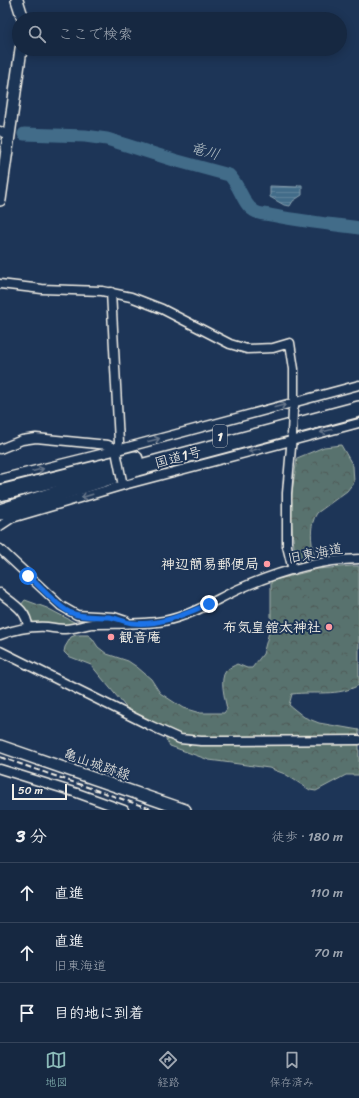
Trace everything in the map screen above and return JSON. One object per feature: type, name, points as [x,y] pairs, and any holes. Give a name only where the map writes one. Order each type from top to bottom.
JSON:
[{"type":"highway","name":"国道1号","points":[[0,493],[359,399]]},
{"type":"highway","name":"国道1号","points":[[0,512],[137,468],[359,409]]},
{"type":"highway","name":"1","points":[[0,506],[137,468]]},
{"type":"highway","name":"1","points":[[0,499],[81,473]]},
{"type":"main road","points":[[17,0],[21,12]]},
{"type":"main road","points":[[0,200],[4,134],[20,56]]},
{"type":"main road","name":"亀山城跡線","points":[[0,746],[185,810]]},
{"type":"street","points":[[0,284],[42,289],[93,290],[111,292],[150,304],[221,340],[241,347],[260,349],[282,346],[290,343],[294,369],[294,406],[287,493],[287,546],[293,570]]},
{"type":"street","points":[[111,292],[119,442],[117,453],[123,483]]},
{"type":"street","points":[[0,479],[117,453],[294,406],[359,385]]},
{"type":"street","points":[[0,526],[12,518],[123,483],[292,437],[359,423]]},
{"type":"street","points":[[0,449],[22,440],[36,438],[108,445],[117,453]]},
{"type":"street","points":[[0,549],[69,612],[77,615],[114,618],[131,623]]},
{"type":"street","name":"旧東海道","points":[[0,636],[17,629],[28,627],[66,629],[90,624],[150,623],[165,621],[177,618],[273,575],[322,562],[359,559]]},
{"type":"street","points":[[0,593],[24,612],[28,620],[28,627]]},
{"type":"street","points":[[0,650],[180,739],[194,741],[359,740]]},
{"type":"street","points":[[0,769],[77,793],[124,810]]},
{"type":"green space","points":[[341,445],[353,466],[354,482],[347,491],[317,513],[314,518],[312,528],[314,555],[310,559],[299,561],[295,557],[291,518],[291,499],[297,458],[324,447]]},
{"type":"green space","points":[[359,566],[359,685],[343,691],[292,694],[289,705],[304,717],[319,723],[359,730],[359,775],[346,775],[316,791],[310,790],[285,774],[269,768],[209,760],[170,746],[157,724],[129,711],[91,665],[68,656],[64,652],[65,647],[71,637],[76,635],[88,635],[98,647],[107,654],[128,661],[137,667],[151,679],[160,693],[183,708],[200,713],[224,713],[227,709],[223,684],[226,671],[237,664],[247,668],[252,668],[263,654],[271,625],[271,581],[318,569]]},
{"type":"green space","points":[[25,600],[47,608],[76,623],[76,625],[57,626],[33,623],[29,614],[21,605]]},
{"type":"water","points":[[298,185],[302,185],[302,195],[293,201],[290,206],[284,205],[270,197],[270,186],[297,187]]},
{"type":"waterway","name":"竜川","points":[[24,134],[85,136],[107,139],[229,175],[236,183],[246,203],[261,214],[359,228]]},
{"type":"railway","points":[[0,757],[154,810]]},
{"type":"place","name":"神辺簡易郵便局","points":[[267,564]]},
{"type":"place","name":"布気皇舘太神社","points":[[329,627]]},
{"type":"place","name":"観音庵","points":[[111,637]]},
{"type":"route","points":[[28,576],[61,606],[69,612],[77,615],[100,616],[142,624],[177,618],[209,604]]}]
